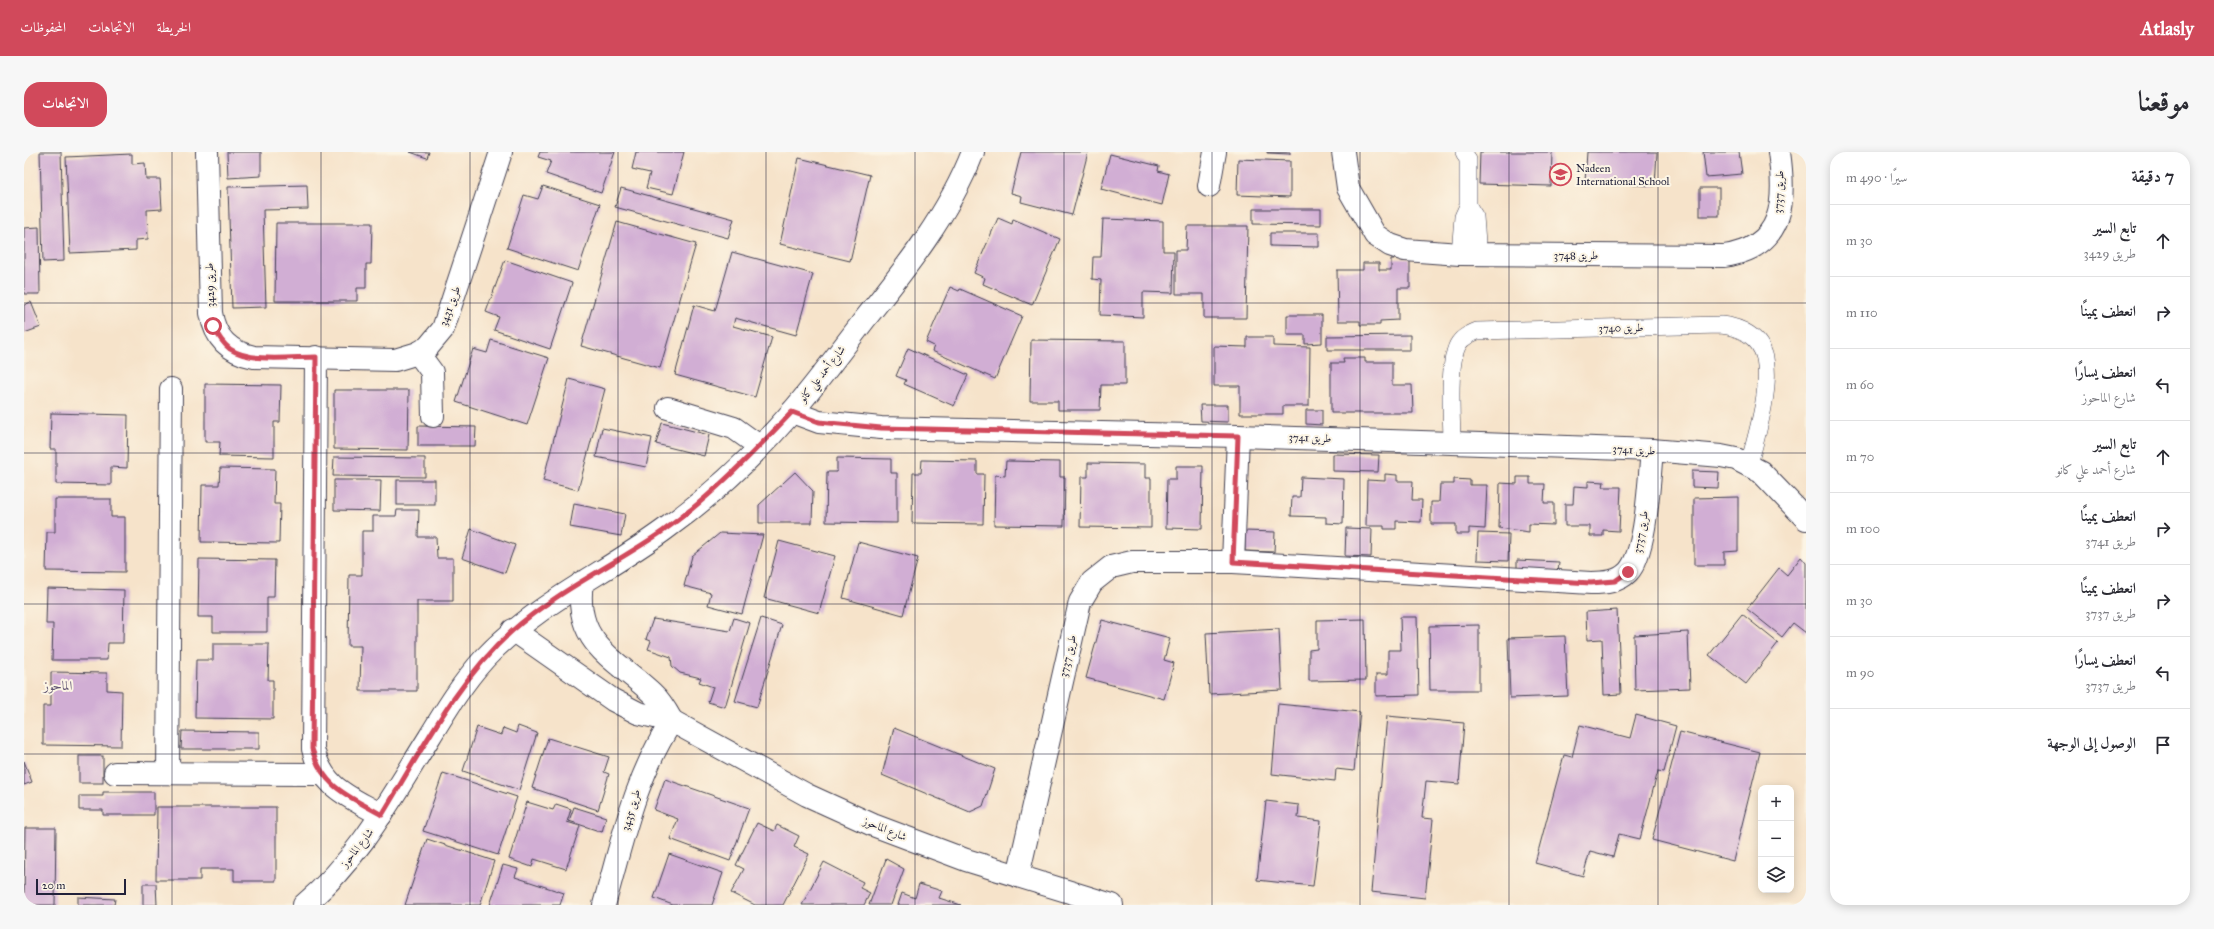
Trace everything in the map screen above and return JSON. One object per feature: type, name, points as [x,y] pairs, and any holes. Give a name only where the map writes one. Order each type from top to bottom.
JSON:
[{"type":"street","name":"طريق 3429","points":[[207,152],[213,326],[220,338],[229,348],[241,354],[254,357],[316,357]]},
{"type":"street","name":"طريق 3431","points":[[316,357],[395,360],[418,353],[428,347],[443,328],[501,152]]},
{"type":"street","name":"شارع أحمد علي كانو","points":[[543,608],[664,530],[708,495],[792,412],[884,295],[930,232],[965,172],[973,152]]},
{"type":"street","points":[[1209,186],[1215,152]]},
{"type":"street","name":"طريق 3748","points":[[1343,152],[1348,188],[1375,235],[1390,245],[1405,250],[1469,254],[1724,256],[1747,250],[1772,230]]},
{"type":"street","name":"طريق 3737","points":[[1772,230],[1780,216],[1782,189],[1779,152]]},
{"type":"street","points":[[418,353],[432,372],[433,416]]},
{"type":"street","points":[[316,357],[312,749],[322,774],[332,785],[382,815]]},
{"type":"street","points":[[168,773],[171,389]]},
{"type":"street","points":[[668,408],[734,428],[759,446]]},
{"type":"street","name":"طريق 3741","points":[[792,412],[819,422],[881,428],[1238,436],[1452,443],[1652,450],[1721,456],[1736,459],[1749,464],[1761,472],[1806,519]]},
{"type":"street","points":[[1233,562],[1238,436]]},
{"type":"street","name":"طريق 3737","points":[[1018,876],[1080,602],[1092,582],[1111,567],[1132,562],[1233,562],[1591,583],[1615,581],[1628,572],[1635,563],[1642,543],[1652,450]]},
{"type":"street","name":"شارع الماحوز","points":[[582,582],[581,609],[589,636],[604,654],[654,695],[672,721]]},
{"type":"street","name":"شارع الماحوز","points":[[304,905],[324,888],[357,850],[382,815],[457,693],[484,659],[513,630],[543,608]]},
{"type":"street","name":"شارع الماحوز","points":[[513,630],[613,700],[638,714],[672,721],[807,795],[873,825],[966,860],[1112,905]]},
{"type":"street","name":"طريق 3435","points":[[604,905],[641,777],[660,739],[672,721]]},
{"type":"street","points":[[115,773],[322,774]]},
{"type":"lane","points":[[1464,152],[1468,160],[1468,206],[1475,217],[1469,254]]},
{"type":"lane","name":"طريق 3740","points":[[1452,443],[1452,362],[1459,342],[1476,331],[1721,325],[1744,330],[1760,347],[1765,358],[1763,398],[1749,464]]},
{"type":"building","points":[[40,152],[61,152],[64,261],[43,262]]},
{"type":"building","points":[[227,152],[261,152],[261,176],[228,178]]},
{"type":"building","points":[[410,152],[429,152],[427,158]]},
{"type":"building","points":[[540,152],[615,152],[601,193],[546,174],[551,161],[538,157]]},
{"type":"building","points":[[636,152],[684,152],[673,194],[646,188],[650,173],[632,169]]},
{"type":"building","points":[[1021,152],[1088,152],[1072,215],[1021,202],[1022,196],[1011,193]]},
{"type":"building","points":[[1290,152],[1290,154],[1267,153]]},
{"type":"building","points":[[1480,152],[1552,152],[1551,186],[1479,184]]},
{"type":"building","points":[[1587,152],[1657,152],[1655,186],[1585,182]]},
{"type":"building","points":[[1703,152],[1739,152],[1742,174],[1706,177]]},
{"type":"building","points":[[132,154],[132,164],[145,163],[146,179],[160,179],[162,209],[147,210],[148,239],[136,240],[136,250],[70,253],[66,157]]},
{"type":"building","points":[[1110,154],[1159,166],[1158,171],[1169,174],[1162,205],[1101,189]]},
{"type":"building","points":[[799,158],[870,175],[850,261],[780,244]]},
{"type":"building","points":[[1238,159],[1290,161],[1290,197],[1237,195]]},
{"type":"building","points":[[307,185],[308,209],[263,210],[266,307],[232,308],[228,187]]},
{"type":"building","points":[[543,186],[600,204],[578,271],[507,248],[524,195],[538,199]]},
{"type":"building","points":[[621,188],[734,219],[728,238],[615,207]]},
{"type":"building","points":[[1700,188],[1719,188],[1719,216],[1700,216]]},
{"type":"building","points":[[1253,209],[1321,209],[1321,225],[1253,224]]},
{"type":"building","points":[[998,218],[1012,224],[1013,219],[1060,239],[1032,305],[983,284],[985,278],[974,273]]},
{"type":"building","points":[[1103,219],[1163,221],[1163,251],[1174,251],[1173,293],[1143,292],[1143,317],[1100,315],[1101,280],[1092,279],[1093,257],[1101,257]]},
{"type":"building","points":[[617,222],[696,244],[660,368],[581,346]]},
{"type":"building","points":[[276,223],[372,223],[371,264],[366,264],[366,288],[357,288],[357,301],[275,301]]},
{"type":"building","points":[[1187,226],[1248,226],[1246,318],[1204,318],[1204,294],[1176,294],[1176,250],[1186,250]]},
{"type":"building","points":[[39,227],[40,294],[24,294],[24,228]]},
{"type":"building","points":[[1270,233],[1319,233],[1319,247],[1270,246]]},
{"type":"building","points":[[732,252],[813,274],[796,335],[735,318],[733,326],[772,337],[755,397],[675,375],[694,305],[715,311]]},
{"type":"building","points":[[1391,259],[1410,259],[1410,288],[1398,288],[1398,320],[1380,321],[1380,325],[1360,325],[1360,321],[1338,321],[1337,270],[1363,270],[1363,263],[1379,263],[1379,270],[1391,270]]},
{"type":"building","points":[[505,260],[572,283],[550,349],[494,330],[499,317],[486,312]]},
{"type":"building","points":[[950,287],[959,291],[960,289],[1022,316],[995,379],[932,351],[934,346],[926,342]]},
{"type":"building","points":[[31,302],[41,327],[24,333],[24,305]]},
{"type":"building","points":[[1287,315],[1322,315],[1322,343],[1305,344],[1305,335],[1287,335]]},
{"type":"building","points":[[1410,335],[1410,350],[1327,350],[1327,336]]},
{"type":"building","points":[[1247,337],[1273,337],[1273,346],[1310,347],[1309,406],[1283,406],[1283,414],[1240,414],[1240,386],[1214,386],[1214,346],[1247,347]]},
{"type":"building","points":[[491,340],[549,358],[527,425],[456,402],[473,349],[487,353]]},
{"type":"building","points":[[1031,340],[1125,341],[1125,385],[1101,385],[1100,410],[1058,410],[1058,401],[1030,401]]},
{"type":"building","points":[[908,348],[968,375],[954,406],[904,384],[906,380],[896,376]]},
{"type":"building","points":[[1343,358],[1365,358],[1365,362],[1392,362],[1392,385],[1412,385],[1413,413],[1331,413],[1331,363],[1344,363]]},
{"type":"building","points":[[569,379],[605,389],[578,490],[543,481]]},
{"type":"building","points":[[205,384],[281,385],[280,422],[274,422],[274,457],[219,456],[220,442],[205,442]]},
{"type":"building","points":[[334,390],[409,390],[408,450],[334,449]]},
{"type":"building","points":[[1200,405],[1228,405],[1228,422],[1201,421]]},
{"type":"building","points":[[1306,410],[1322,410],[1322,425],[1306,424]]},
{"type":"building","points":[[51,413],[128,415],[127,468],[111,467],[111,485],[56,484],[56,449],[50,449]]},
{"type":"building","points":[[662,423],[709,435],[704,456],[656,444]]},
{"type":"building","points":[[418,426],[476,427],[475,446],[418,446]]},
{"type":"building","points":[[602,428],[652,438],[646,467],[596,457]]},
{"type":"building","points":[[1333,454],[1379,455],[1378,472],[1333,471]]},
{"type":"building","points":[[334,457],[425,458],[425,477],[333,476]]},
{"type":"building","points":[[837,458],[891,459],[891,473],[897,473],[897,523],[826,522],[827,472],[837,472]]},
{"type":"building","points":[[922,460],[977,461],[977,474],[984,474],[983,524],[912,523],[913,473],[921,473]]},
{"type":"building","points":[[1006,461],[1060,462],[1060,477],[1065,477],[1064,526],[994,525],[995,475],[1005,476]]},
{"type":"building","points":[[1088,463],[1145,464],[1145,478],[1151,478],[1151,528],[1080,527],[1081,477],[1088,477]]},
{"type":"building","points":[[1176,466],[1203,466],[1202,529],[1166,528],[1167,479],[1176,479]]},
{"type":"building","points":[[220,468],[275,469],[274,504],[280,504],[279,543],[201,542],[202,485],[219,485]]},
{"type":"building","points":[[1692,471],[1719,472],[1718,488],[1692,487]]},
{"type":"building","points":[[795,472],[813,491],[812,523],[759,523],[759,505]]},
{"type":"building","points":[[1385,474],[1397,475],[1397,481],[1413,481],[1412,500],[1422,500],[1421,522],[1396,521],[1396,529],[1384,529],[1384,526],[1366,526],[1367,480],[1385,481]]},
{"type":"building","points":[[1301,477],[1344,479],[1343,524],[1326,523],[1326,517],[1291,516],[1292,497],[1300,497]]},
{"type":"building","points":[[1517,477],[1530,477],[1530,484],[1545,484],[1544,503],[1554,503],[1554,525],[1529,524],[1529,532],[1499,528],[1500,483],[1517,484]]},
{"type":"building","points":[[1454,479],[1470,480],[1470,485],[1487,485],[1485,529],[1469,528],[1469,534],[1456,534],[1456,524],[1431,524],[1431,502],[1439,502],[1440,484],[1454,484]]},
{"type":"building","points":[[334,480],[381,480],[380,511],[334,510]]},
{"type":"building","points":[[397,480],[435,480],[435,505],[397,505]]},
{"type":"building","points":[[1588,481],[1604,482],[1603,487],[1621,487],[1619,531],[1603,530],[1603,536],[1590,536],[1590,526],[1565,526],[1565,504],[1573,504],[1574,486],[1588,487]]},
{"type":"building","points":[[1738,497],[1738,551],[1724,552],[1724,565],[1694,565],[1694,498]]},
{"type":"building","points":[[55,499],[111,499],[111,517],[125,517],[125,572],[46,571],[47,532],[55,532]]},
{"type":"building","points":[[574,504],[625,514],[621,536],[570,527]]},
{"type":"building","points":[[397,510],[419,510],[418,537],[436,537],[437,558],[453,558],[453,601],[417,601],[417,691],[360,691],[361,646],[348,646],[349,575],[362,575],[362,531],[373,531],[373,516],[396,516]]},
{"type":"building","points":[[1346,528],[1372,529],[1371,557],[1345,556]]},
{"type":"building","points":[[471,529],[515,545],[505,573],[462,558]]},
{"type":"building","points":[[1245,531],[1275,532],[1274,552],[1245,551]]},
{"type":"building","points":[[720,533],[763,535],[742,614],[708,605],[711,593],[684,586],[692,556]]},
{"type":"building","points":[[1478,533],[1509,534],[1508,561],[1477,560]]},
{"type":"building","points":[[779,541],[835,556],[819,613],[764,598]]},
{"type":"building","points":[[858,542],[918,558],[903,615],[843,598]]},
{"type":"building","points":[[1801,557],[1806,563],[1806,633],[1793,623],[1782,637],[1747,609],[1779,568],[1787,575]]},
{"type":"building","points":[[199,559],[275,560],[274,597],[267,597],[267,632],[213,632],[213,617],[198,617]]},
{"type":"building","points":[[1517,560],[1559,562],[1558,572],[1517,570]]},
{"type":"building","points":[[47,588],[124,590],[123,643],[108,643],[107,660],[52,660],[53,624],[46,624]]},
{"type":"building","points":[[1617,610],[1621,694],[1604,695],[1602,639],[1587,640],[1586,612]]},
{"type":"building","points":[[1742,614],[1778,643],[1746,684],[1709,655]]},
{"type":"building","points":[[1400,617],[1417,617],[1419,695],[1376,696],[1376,674],[1388,674],[1388,650],[1401,650]]},
{"type":"building","points":[[734,618],[750,623],[725,707],[708,702],[713,687],[699,682],[701,678],[680,673],[672,666],[671,657],[648,649],[651,641],[646,639],[653,619],[730,631]]},
{"type":"building","points":[[761,618],[782,625],[757,707],[735,701]]},
{"type":"building","points":[[1365,619],[1366,680],[1309,681],[1309,650],[1317,649],[1317,620]]},
{"type":"building","points":[[1102,620],[1170,638],[1164,660],[1174,663],[1164,699],[1086,678]]},
{"type":"building","points":[[1479,625],[1479,690],[1430,690],[1429,626]]},
{"type":"building","points":[[1279,629],[1282,690],[1209,694],[1206,633]]},
{"type":"building","points":[[1688,632],[1690,688],[1635,690],[1634,635]]},
{"type":"building","points":[[1565,636],[1568,696],[1510,698],[1508,638]]},
{"type":"building","points":[[213,644],[269,644],[268,680],[273,680],[273,719],[195,718],[196,660],[213,660]]},
{"type":"building","points":[[51,672],[107,673],[107,690],[122,691],[121,746],[43,745],[43,706],[51,706]]},
{"type":"building","points":[[1278,704],[1360,712],[1354,771],[1336,769],[1335,781],[1272,774]]},
{"type":"building","points":[[1636,715],[1676,726],[1664,772],[1658,771],[1640,839],[1619,834],[1613,857],[1590,851],[1583,876],[1535,863],[1564,755],[1572,757],[1580,725],[1630,738]]},
{"type":"building","points":[[1387,716],[1464,723],[1459,784],[1426,781],[1422,818],[1433,819],[1425,898],[1371,892]]},
{"type":"building","points":[[518,726],[537,733],[519,790],[463,771],[477,727],[501,735],[503,728],[516,733]]},
{"type":"building","points":[[894,728],[995,769],[983,806],[970,812],[882,775]]},
{"type":"building","points":[[182,731],[259,732],[259,749],[181,749]]},
{"type":"building","points":[[1680,732],[1760,752],[1733,861],[1652,840]]},
{"type":"building","points":[[548,738],[609,757],[604,772],[609,774],[598,810],[532,788]]},
{"type":"building","points":[[79,756],[103,756],[103,783],[79,783]]},
{"type":"building","points":[[24,761],[32,782],[24,785]]},
{"type":"building","points":[[443,773],[517,797],[498,855],[423,831]]},
{"type":"building","points":[[665,779],[749,808],[730,861],[670,839],[678,819],[654,810]]},
{"type":"building","points":[[103,792],[154,792],[154,815],[103,815],[103,810],[79,810],[79,796],[103,796]]},
{"type":"building","points":[[1266,801],[1299,805],[1298,818],[1321,821],[1313,886],[1257,880]]},
{"type":"building","points":[[527,802],[553,810],[556,804],[571,809],[567,822],[580,826],[566,869],[534,859],[532,867],[509,859]]},
{"type":"building","points":[[157,807],[276,807],[276,881],[234,881],[234,869],[200,869],[200,880],[156,880]]},
{"type":"building","points":[[574,807],[606,817],[602,832],[569,821]]},
{"type":"building","points":[[757,823],[774,831],[777,825],[799,836],[794,847],[809,854],[783,905],[755,905],[731,893],[744,869],[736,865]]},
{"type":"building","points":[[25,828],[56,828],[55,905],[24,905]]},
{"type":"building","points":[[427,839],[494,861],[480,905],[405,905]]},
{"type":"building","points":[[669,854],[723,873],[712,905],[673,905],[654,898]]},
{"type":"building","points":[[886,859],[904,869],[891,905],[869,905]]},
{"type":"building","points":[[824,862],[863,882],[860,888],[870,893],[864,905],[802,905]]},
{"type":"building","points":[[503,865],[518,869],[515,877],[564,893],[560,905],[490,905]]},
{"type":"building","points":[[143,884],[156,884],[157,905],[143,905]]},
{"type":"building","points":[[919,884],[942,891],[939,898],[961,905],[898,905],[902,893],[915,898]]},
{"type":"building","points":[[78,897],[115,899],[114,905],[78,905]]},
{"type":"place","name":"Nadeen International School","points":[[1560,174]]},
{"type":"district","name":"الماحوز","points":[[58,686]]},
{"type":"route","points":[[213,326],[220,338],[229,348],[241,354],[254,357],[316,357],[312,749],[322,774],[332,785],[382,815],[457,693],[484,659],[513,630],[582,582],[664,530],[708,495],[792,412],[819,422],[881,428],[1238,436],[1233,562],[1591,583],[1615,581],[1628,572]]}]
